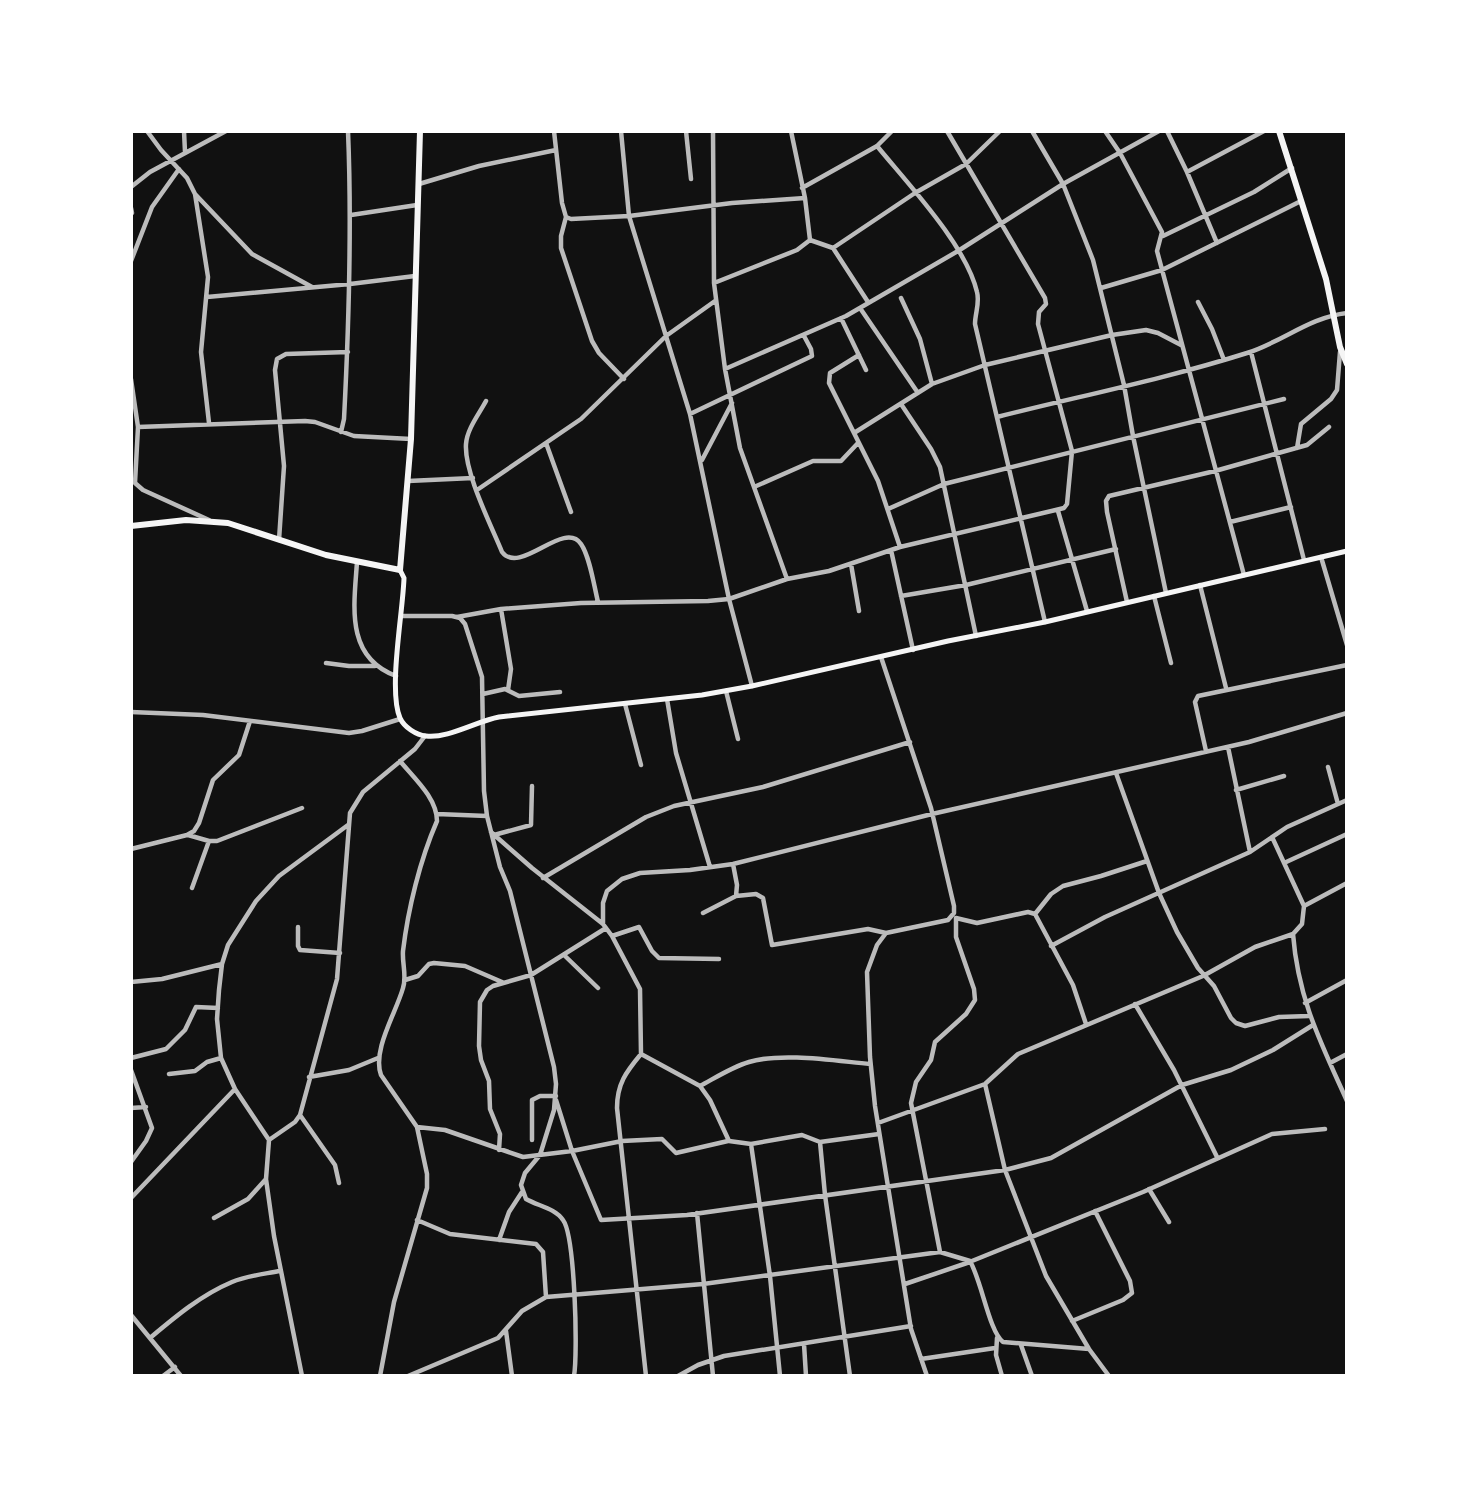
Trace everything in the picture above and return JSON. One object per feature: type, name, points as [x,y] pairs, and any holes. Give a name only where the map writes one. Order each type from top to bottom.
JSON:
[{"type":"main road","points":[[420,131],[411,439],[400,570],[404,578],[396,676],[400,719],[411,731],[425,736],[441,735],[482,720],[752,687],[1347,551]]},
{"type":"main road","points":[[1279,131],[1326,279],[1340,348],[1347,364]]},
{"type":"main road","points":[[131,526],[171,521],[209,520],[228,523],[357,562],[400,570]]},
{"type":"street","points":[[147,131],[173,161],[195,194],[252,254],[312,288]]},
{"type":"street","points":[[184,131],[186,152]]},
{"type":"street","points":[[131,187],[150,172],[226,131]]},
{"type":"street","points":[[341,432],[348,352],[350,284],[348,131]]},
{"type":"street","points":[[554,131],[566,217],[561,248],[592,341],[598,353],[624,379]]},
{"type":"street","points":[[621,131],[629,216],[690,414],[729,599],[752,687]]},
{"type":"street","points":[[686,131],[691,179]]},
{"type":"street","points":[[713,131],[714,283],[725,369],[732,393],[740,449],[787,579]]},
{"type":"street","points":[[791,131],[805,198],[810,240]]},
{"type":"street","points":[[802,188],[877,146],[892,131]]},
{"type":"street","points":[[401,616],[457,617],[501,609],[598,602],[729,599],[787,579],[851,564],[900,547],[1020,517],[1058,511],[1068,504],[1072,452],[1038,318],[1046,304],[1045,298],[947,131]]},
{"type":"street","points":[[833,248],[915,193],[966,164],[1000,131]]},
{"type":"street","points":[[1032,131],[1063,184],[1093,260],[1125,385],[1166,593]]},
{"type":"street","points":[[1104,131],[1120,153],[1163,236]]},
{"type":"street","points":[[725,369],[804,336],[860,308],[958,251],[1063,184],[1159,131]]},
{"type":"street","points":[[1167,131],[1217,243]]},
{"type":"street","points":[[1187,172],[1264,131]]},
{"type":"street","points":[[877,146],[958,251],[977,291],[975,324],[1045,622]]},
{"type":"street","points":[[418,184],[488,164],[556,150]]},
{"type":"street","points":[[131,261],[152,207],[179,169]]},
{"type":"street","points":[[1244,575],[1157,247],[1163,236],[1254,192],[1292,169]]},
{"type":"street","points":[[195,194],[208,277],[201,352],[209,423]]},
{"type":"street","points":[[566,217],[577,219],[629,216],[732,203],[805,198]]},
{"type":"street","points":[[1101,288],[1162,270],[1302,201]]},
{"type":"street","points":[[351,215],[417,205]]},
{"type":"street","points":[[714,283],[797,250],[810,240]]},
{"type":"street","points":[[810,240],[833,248],[868,302]]},
{"type":"street","points":[[207,297],[350,284],[415,275]]},
{"type":"street","points":[[901,298],[920,338],[932,384]]},
{"type":"street","points":[[477,490],[582,419],[666,335],[715,301]]},
{"type":"street","points":[[1198,302],[1224,360]]},
{"type":"street","points":[[860,308],[918,394]]},
{"type":"street","points":[[997,417],[1251,352],[1333,315],[1347,313]]},
{"type":"street","points":[[841,318],[866,370]]},
{"type":"street","points":[[853,433],[932,384],[985,365],[1112,335],[1152,330],[1182,346]]},
{"type":"street","points":[[690,414],[812,356],[804,336]]},
{"type":"street","points":[[1297,448],[1301,424],[1331,399],[1337,390],[1340,348]]},
{"type":"street","points":[[279,540],[284,477],[275,370],[277,359],[280,355],[348,352]]},
{"type":"street","points":[[1251,352],[1304,561]]},
{"type":"street","points":[[859,355],[830,373],[828,377],[878,481],[900,547]]},
{"type":"street","points":[[131,379],[138,427],[134,487],[209,520]]},
{"type":"street","points":[[888,509],[944,484],[1284,399]]},
{"type":"street","points":[[486,401],[470,430],[466,454],[477,490],[505,556],[521,557],[560,539],[576,538],[582,544],[586,555],[598,602]]},
{"type":"street","points":[[701,462],[733,403]]},
{"type":"street","points":[[901,404],[932,449],[944,484],[976,637]]},
{"type":"street","points":[[138,427],[281,420],[316,422],[364,437],[411,439]]},
{"type":"street","points":[[1127,602],[1107,512],[1107,499],[1112,494],[1215,471],[1297,448],[1311,443],[1329,427]]},
{"type":"street","points":[[546,443],[571,512]]},
{"type":"street","points":[[754,487],[813,461],[841,461],[859,443]]},
{"type":"street","points":[[408,481],[473,478]]},
{"type":"street","points":[[1230,522],[1291,507]]},
{"type":"street","points":[[1058,511],[1087,611]]},
{"type":"street","points":[[901,596],[965,585],[1116,549]]},
{"type":"street","points":[[891,550],[913,650]]},
{"type":"street","points":[[1321,557],[1347,645]]},
{"type":"street","points":[[357,562],[354,623],[370,660],[396,676]]},
{"type":"street","points":[[851,564],[859,611]]},
{"type":"street","points":[[1200,585],[1226,688]]},
{"type":"street","points":[[1154,595],[1171,663]]},
{"type":"street","points":[[501,609],[511,669],[508,690]]},
{"type":"street","points":[[457,617],[465,624],[482,677],[484,792],[487,816],[554,1067],[556,1098],[572,1151],[601,1220],[697,1213],[1005,1170],[1051,1158],[1182,1085],[1199,1082],[1242,1065],[1273,1050],[1313,1025]]},
{"type":"street","points":[[881,657],[932,814],[954,906],[956,937],[974,989],[975,1000],[966,1014],[935,1042],[931,1060],[916,1082],[912,1109],[940,1252]]},
{"type":"street","points":[[326,663],[376,666]]},
{"type":"street","points":[[1206,751],[1195,698],[1226,688],[1347,665]]},
{"type":"street","points":[[483,694],[508,690],[519,696],[560,692]]},
{"type":"street","points":[[726,691],[738,739]]},
{"type":"street","points":[[667,699],[676,753],[710,867]]},
{"type":"street","points":[[625,704],[640,765]]},
{"type":"street","points":[[131,712],[203,715],[349,733],[400,719]]},
{"type":"street","points":[[604,926],[604,897],[613,884],[640,873],[733,864],[932,814],[1228,747],[1347,713]]},
{"type":"street","points":[[131,849],[194,831],[213,780],[218,772],[239,755],[250,721]]},
{"type":"street","points":[[269,1140],[295,1122],[300,1115],[334,995],[340,953],[348,825],[352,808],[363,792],[415,749],[425,736]]},
{"type":"street","points":[[543,878],[646,817],[674,806],[763,787],[910,742]]},
{"type":"street","points":[[1228,747],[1250,852]]},
{"type":"street","points":[[380,1376],[394,1302],[427,1188],[427,1174],[417,1126],[381,1075],[378,1058],[405,980],[403,948],[421,863],[437,821],[430,798],[400,761]]},
{"type":"street","points":[[1328,767],[1338,804]]},
{"type":"street","points":[[1116,773],[1159,893],[1177,932],[1203,976],[1211,982],[1231,1018],[1240,1026],[1285,1016],[1309,1016]]},
{"type":"street","points":[[1236,790],[1284,776]]},
{"type":"street","points":[[492,833],[531,825],[532,786]]},
{"type":"street","points":[[1051,946],[1105,917],[1250,852],[1296,822],[1347,800]]},
{"type":"street","points":[[187,835],[209,841],[226,839],[302,808]]},
{"type":"street","points":[[437,814],[487,816]]},
{"type":"street","points":[[302,1376],[279,1271],[266,1179],[269,1140],[235,1090],[221,1058],[218,1008],[222,964],[228,945],[265,890],[312,850],[348,825]]},
{"type":"street","points":[[492,833],[604,926],[640,989],[641,1054],[624,1075],[617,1108],[646,1376]]},
{"type":"street","points":[[1284,863],[1347,834]]},
{"type":"street","points":[[878,1123],[985,1084],[1013,1057],[1203,976],[1255,947],[1293,934],[1302,924],[1304,906],[1272,837]]},
{"type":"street","points":[[192,888],[209,841]]},
{"type":"street","points":[[1035,914],[1051,894],[1063,886],[1147,861]]},
{"type":"street","points":[[733,864],[736,896]]},
{"type":"street","points":[[1304,906],[1347,883]]},
{"type":"street","points":[[703,914],[736,896],[756,894],[763,898],[772,945],[868,929],[886,933],[954,918],[977,923],[1028,912],[1035,914],[1073,985],[1086,1024]]},
{"type":"street","points":[[499,1150],[500,1134],[490,1109],[489,1081],[479,1046],[480,1002],[487,990],[502,982],[531,975],[604,926]]},
{"type":"street","points":[[298,927],[300,950],[340,953]]},
{"type":"street","points":[[612,936],[639,927],[659,958],[719,959]]},
{"type":"street","points":[[886,933],[877,945],[867,972],[870,1064],[911,1326],[927,1376]]},
{"type":"street","points":[[1293,934],[1296,962],[1309,1016],[1347,1101]]},
{"type":"street","points":[[564,955],[598,988]]},
{"type":"street","points":[[405,980],[418,976],[429,964],[434,963],[465,965],[502,982]]},
{"type":"street","points":[[131,982],[162,979],[222,964]]},
{"type":"street","points":[[1305,1003],[1347,980]]},
{"type":"street","points":[[1135,1004],[1182,1085],[1217,1157]]},
{"type":"street","points":[[131,1058],[166,1049],[185,1030],[196,1007],[218,1008]]},
{"type":"street","points":[[641,1054],[699,1086],[710,1100],[729,1141]]},
{"type":"street","points":[[1330,1063],[1347,1054]]},
{"type":"street","points":[[169,1074],[195,1071],[207,1062],[221,1058]]},
{"type":"street","points":[[309,1077],[349,1070],[378,1058]]},
{"type":"street","points":[[699,1086],[741,1065],[761,1059],[802,1058],[870,1064]]},
{"type":"street","points":[[131,1162],[151,1131],[146,1107],[132,1073]]},
{"type":"street","points":[[985,1084],[1005,1170],[1046,1276],[1089,1349],[1109,1376]]},
{"type":"street","points":[[131,1198],[235,1090]]},
{"type":"street","points":[[532,1140],[532,1100],[540,1096],[556,1098]]},
{"type":"street","points":[[556,1098],[540,1155],[525,1173],[521,1185],[526,1199],[555,1212],[568,1228],[573,1297],[574,1376]]},
{"type":"street","points":[[131,1108],[146,1107]]},
{"type":"street","points":[[300,1115],[331,1158],[339,1183]]},
{"type":"street","points":[[417,1126],[446,1130],[519,1157],[572,1151],[622,1141],[662,1139],[676,1153],[729,1141],[751,1144],[802,1135],[820,1142],[879,1134]]},
{"type":"street","points":[[905,1284],[970,1262],[1149,1189],[1278,1132],[1325,1129]]},
{"type":"street","points":[[820,1142],[850,1376]]},
{"type":"street","points":[[751,1144],[761,1204],[780,1376]]},
{"type":"street","points":[[214,1219],[248,1199],[266,1179]]},
{"type":"street","points":[[1149,1189],[1169,1222]]},
{"type":"street","points":[[499,1240],[509,1212],[522,1192]]},
{"type":"street","points":[[1072,1321],[1122,1300],[1132,1293],[1130,1281],[1095,1211]]},
{"type":"street","points":[[697,1213],[713,1376]]},
{"type":"street","points":[[417,1220],[450,1234],[526,1242],[540,1247],[543,1252],[546,1297]]},
{"type":"street","points":[[408,1376],[498,1338],[522,1311],[546,1297],[573,1297],[703,1284],[940,1252],[970,1262],[981,1285],[993,1331],[1003,1342],[1089,1349]]},
{"type":"street","points":[[150,1338],[186,1309],[218,1289],[234,1281],[279,1271]]},
{"type":"street","points":[[131,1315],[181,1376]]},
{"type":"street","points":[[678,1376],[711,1360],[911,1326]]},
{"type":"street","points":[[506,1330],[512,1376]]},
{"type":"street","points":[[997,1338],[995,1348],[1002,1376]]},
{"type":"street","points":[[804,1344],[806,1376]]},
{"type":"street","points":[[1021,1345],[1032,1376]]},
{"type":"street","points":[[921,1359],[995,1348]]},
{"type":"street","points":[[163,1376],[174,1367]]}]
